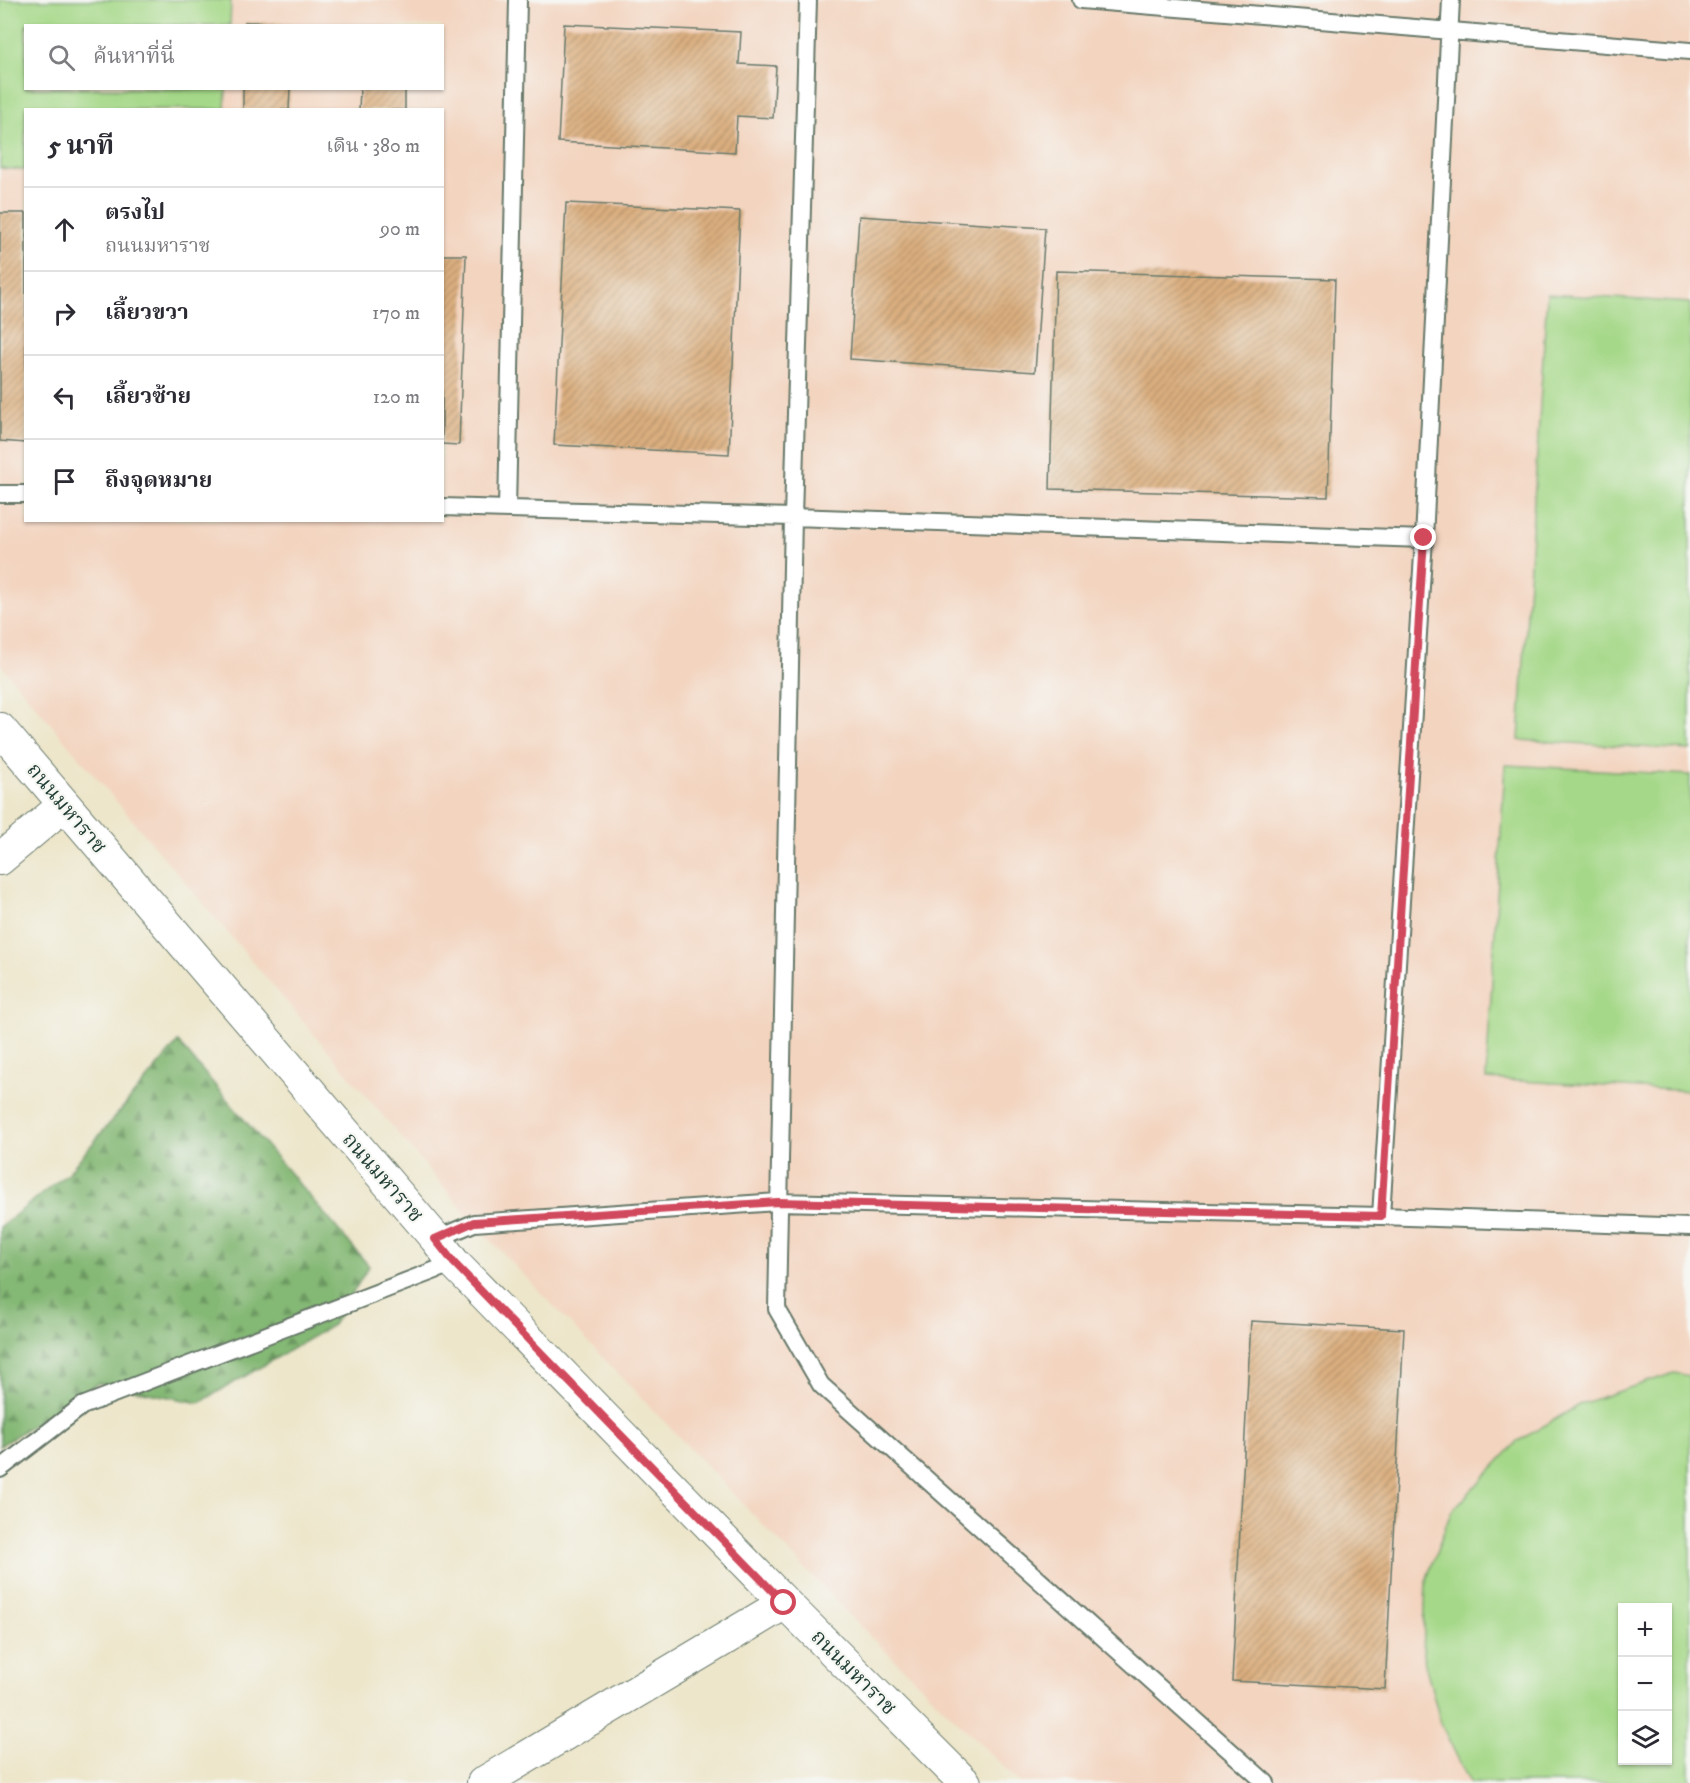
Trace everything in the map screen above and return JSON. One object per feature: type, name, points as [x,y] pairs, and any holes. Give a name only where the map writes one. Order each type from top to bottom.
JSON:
[{"type":"street","name":"ถนนมหาราช","points":[[0,729],[445,1251],[784,1603],[965,1783]]},
{"type":"street","points":[[0,859],[64,805]]},
{"type":"street","points":[[483,1783],[784,1603]]},
{"type":"lane","points":[[507,509],[518,0]]},
{"type":"lane","points":[[808,0],[793,517],[777,1309],[821,1385],[1266,1783]]},
{"type":"lane","points":[[1080,0],[1690,51]]},
{"type":"lane","points":[[1381,1216],[1424,538],[1451,0]]},
{"type":"lane","points":[[0,494],[24,495]]},
{"type":"lane","points":[[444,507],[1424,538]]},
{"type":"lane","points":[[0,1469],[82,1406],[445,1251],[474,1222],[778,1202],[1381,1216],[1690,1227]]},
{"type":"shaded area","points":[[0,0],[1690,0],[1690,1783],[1020,1783],[854,1620],[474,1223],[0,664]]},
{"type":"green space","points":[[0,0],[231,0],[230,24],[24,24],[24,90],[226,90],[225,108],[24,108],[24,170],[0,168]]},
{"type":"green space","points":[[1547,294],[1690,303],[1690,750],[1519,740]]},
{"type":"green space","points":[[1505,765],[1690,775],[1690,1091],[1486,1079]]},
{"type":"green space","points":[[178,1042],[369,1266],[333,1325],[199,1403],[98,1383],[0,1446],[0,1227],[67,1174]]},
{"type":"green space","points":[[1674,1373],[1690,1376],[1690,1783],[1470,1783],[1441,1724],[1423,1656],[1426,1581],[1451,1512],[1518,1441],[1581,1404]]},
{"type":"building","points":[[245,22],[291,23],[291,24],[245,24]]},
{"type":"building","points":[[564,24],[741,32],[739,64],[776,66],[773,118],[737,116],[735,152],[558,142]]},
{"type":"building","points":[[243,90],[290,90],[289,108],[243,108]]},
{"type":"building","points":[[360,90],[405,90],[405,108],[359,108]]},
{"type":"building","points":[[566,203],[740,211],[729,454],[554,445]]},
{"type":"building","points":[[0,213],[24,213],[24,443],[0,441]]},
{"type":"building","points":[[859,216],[1045,228],[1035,372],[850,359]]},
{"type":"building","points":[[444,255],[466,255],[459,445],[444,444]]},
{"type":"building","points":[[1056,271],[1335,279],[1328,497],[1050,489]]},
{"type":"building","points":[[1251,1321],[1404,1329],[1385,1689],[1232,1681]]},
{"type":"route","points":[[784,1603],[454,1263],[435,1239],[474,1222],[778,1202],[1381,1216],[1424,538]]}]
